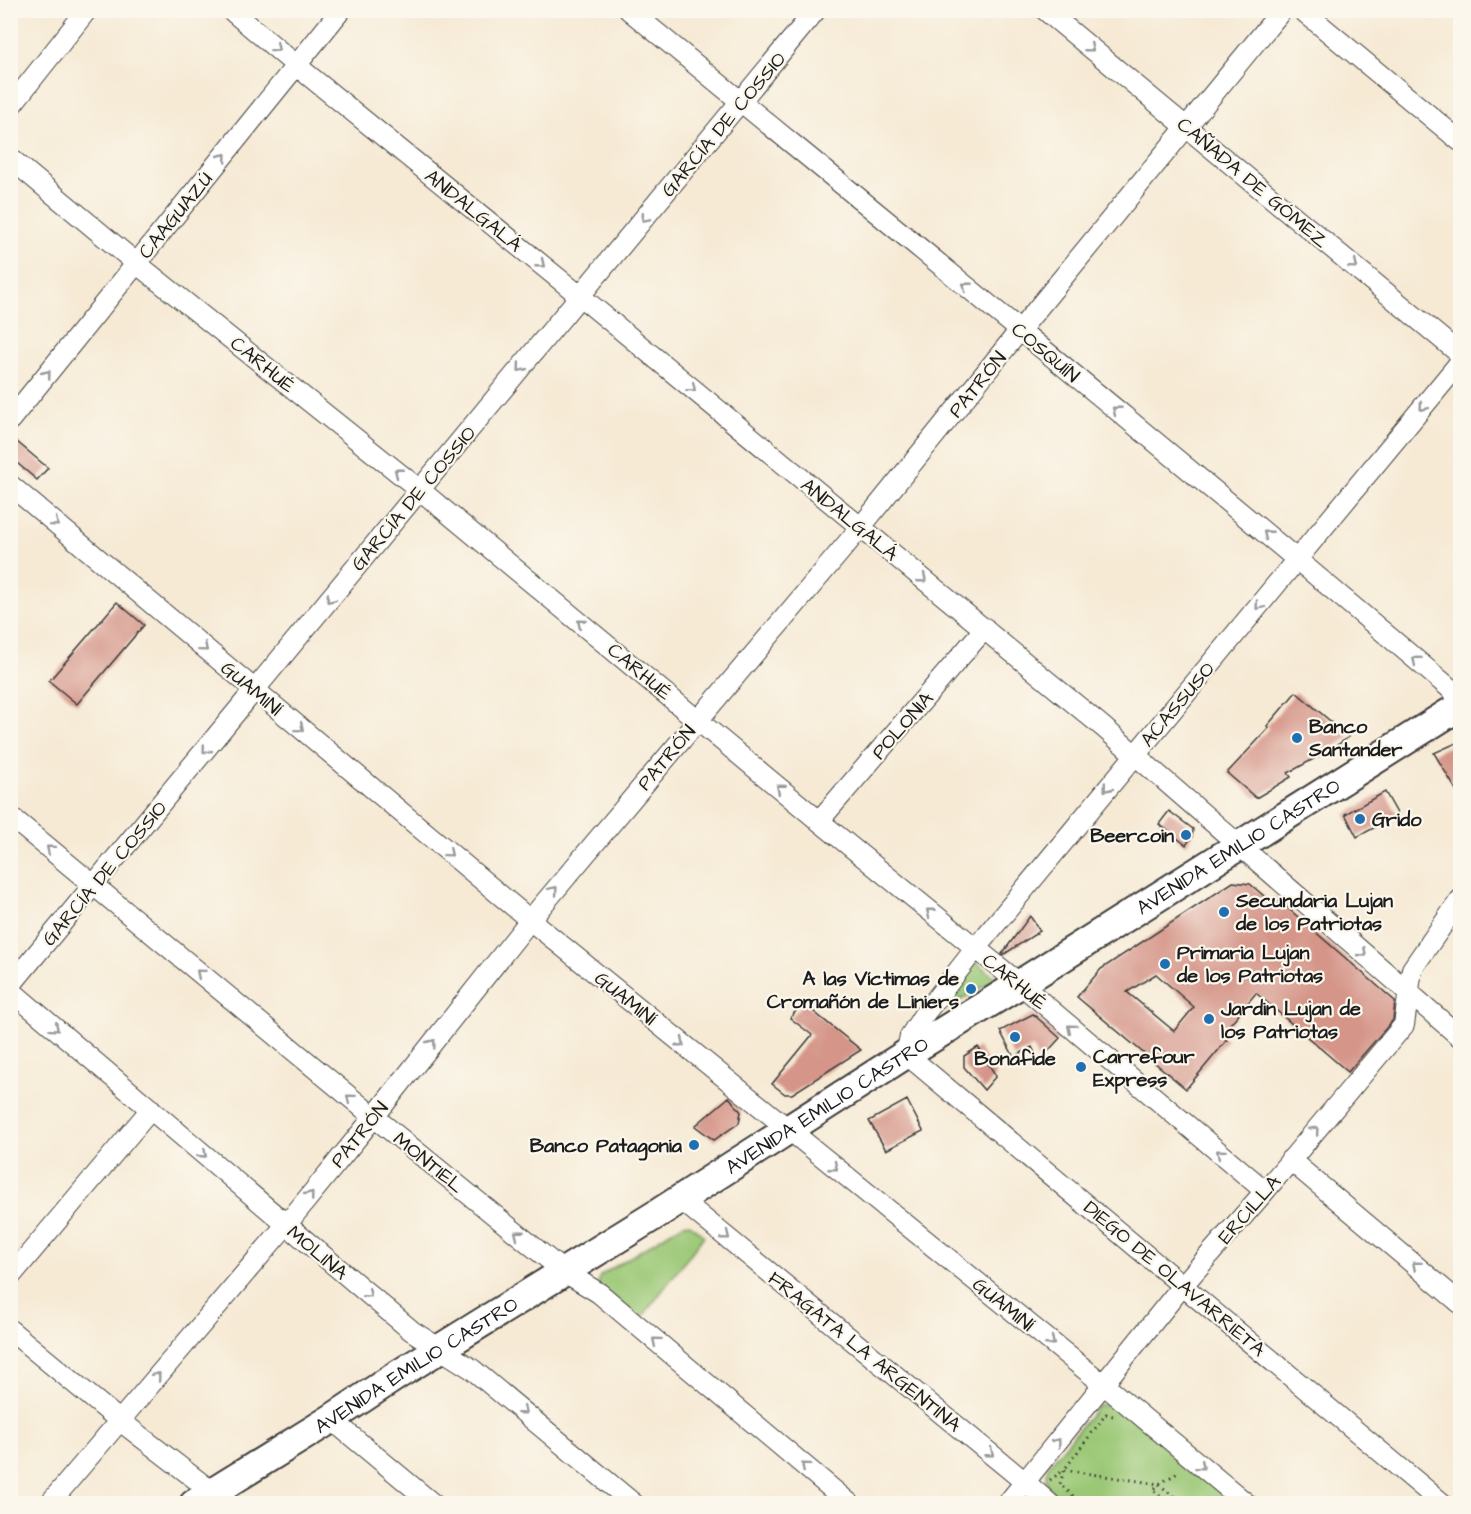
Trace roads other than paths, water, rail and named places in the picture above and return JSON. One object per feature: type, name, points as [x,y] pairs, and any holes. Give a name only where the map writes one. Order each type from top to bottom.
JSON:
[{"type":"main road","name":"AVENIDA EMILIO CASTRO","points":[[212,1499],[439,1349],[1461,706]]},
{"type":"street","points":[[10,107],[87,10]]},
{"type":"street","name":"ANDALGALÁ","points":[[231,10],[860,528],[985,628],[1135,754],[1461,1037]]},
{"type":"street","name":"CAAGUAZÚ","points":[[10,420],[341,10]]},
{"type":"street","name":"COSQUÍN","points":[[629,10],[1297,559],[1461,698]]},
{"type":"street","name":"GARCÍA DE COSSIO","points":[[10,988],[816,10]]},
{"type":"street","name":"CAÑADA DE GÓMEZ","points":[[1045,10],[1461,354]]},
{"type":"street","name":"PATRÓN","points":[[49,1503],[286,1225],[530,920],[860,528],[1282,10]]},
{"type":"street","points":[[1302,10],[1461,141]]},
{"type":"street","name":"CARHUÉ","points":[[10,158],[136,263],[420,490],[819,821],[1020,984],[1265,1191]]},
{"type":"street","name":"ACASSUSO","points":[[906,1054],[910,1036],[922,1017],[975,949],[1461,362]]},
{"type":"street","name":"GUAMINÍ","points":[[10,485],[530,920],[1247,1503]]},
{"type":"street","name":"POLONIA","points":[[819,821],[985,628]]},
{"type":"street","name":"MONTIEL","points":[[10,816],[563,1271],[598,1293],[850,1503]]},
{"type":"street","name":"ERCILLA","points":[[1006,1503],[1183,1285],[1404,1025],[1412,969],[1461,900]]},
{"type":"street","name":"MOLINA","points":[[10,988],[412,1331],[472,1369],[634,1503]]},
{"type":"street","name":"DIEGO DE OLAVARRIETA","points":[[906,1054],[1443,1503]]},
{"type":"street","points":[[10,1277],[151,1109]]},
{"type":"street","points":[[1290,1160],[1461,1303]]},
{"type":"street","name":"FRAGATA LA ARGENTINA","points":[[680,1199],[1050,1503]]},
{"type":"street","points":[[10,1330],[212,1499]]},
{"type":"street","points":[[331,1419],[433,1503]]},
{"type":"place","name":"Banco Santander","points":[[1297,738]]},
{"type":"place","name":"Grido","points":[[1360,819]]},
{"type":"place","name":"Beercoin","points":[[1186,835]]},
{"type":"place","name":"Secundaria Lujan de los Patriotas","points":[[1224,912]]},
{"type":"place","name":"Primaria Lujan de los Patriotas","points":[[1165,964]]},
{"type":"place","name":"A las Víctimas de Cromañón de Liniers","points":[[971,989]]},
{"type":"place","name":"Jardin Lujan de los Patriotas","points":[[1209,1019]]},
{"type":"place","name":"Bonafide","points":[[1015,1037]]},
{"type":"place","name":"Carrefour Express","points":[[1081,1067]]},
{"type":"place","name":"Banco Patagonia","points":[[694,1145]]}]
